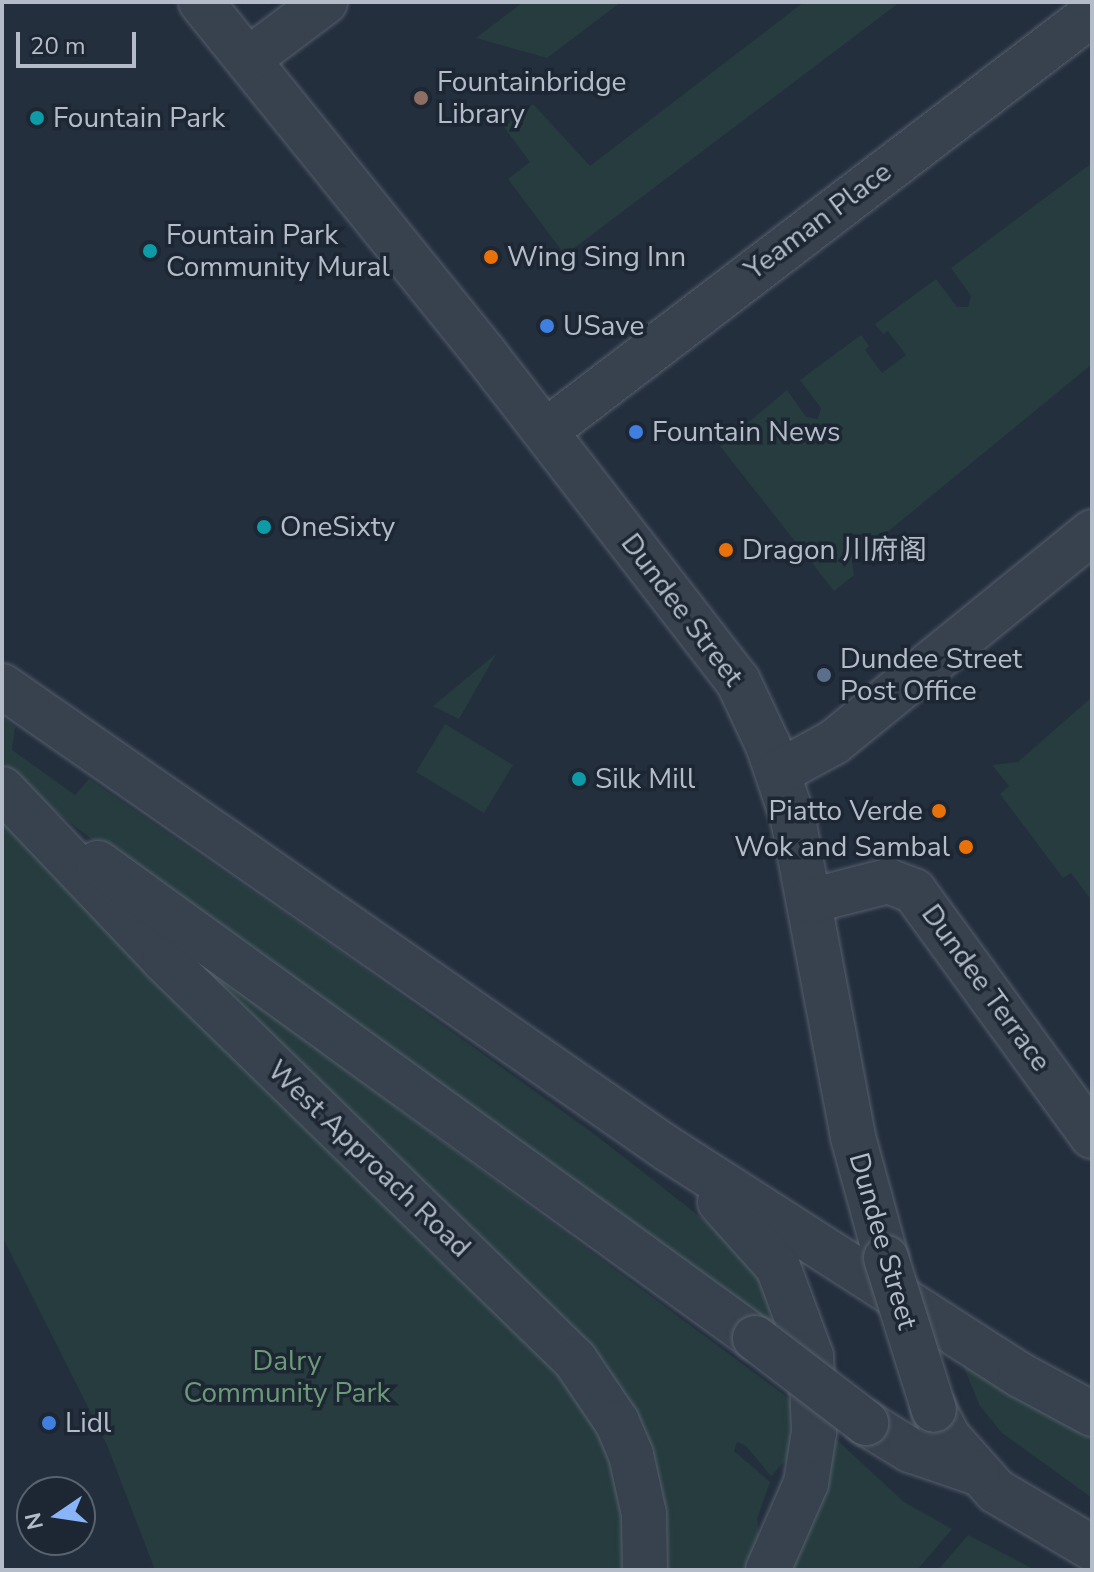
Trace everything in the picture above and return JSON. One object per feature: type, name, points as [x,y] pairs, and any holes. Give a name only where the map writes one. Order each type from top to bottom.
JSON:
[{"type":"street","name":"Dundee Street","points":[[201,2],[546,431],[738,681],[779,772],[810,901],[853,1137],[886,1258],[934,1410],[977,1473],[996,1491],[1092,1548]]},
{"type":"street","points":[[249,59],[325,2]]},
{"type":"street","name":"Yeaman Place","points":[[546,431],[1092,14]]},
{"type":"street","points":[[779,772],[834,742],[1092,532]]},
{"type":"street","points":[[2,686],[668,1149],[1020,1375],[1092,1414]]},
{"type":"street","name":"West Approach Road","points":[[4,791],[755,1338],[866,1423],[910,1450],[977,1473]]},
{"type":"street","name":"West Approach Road","points":[[4,791],[164,960],[575,1360],[617,1422],[631,1455],[644,1514],[645,1570]]},
{"type":"street","name":"Dundee Terrace","points":[[810,901],[888,881],[914,891],[1092,1136]]},
{"type":"street","points":[[668,1149],[778,1267],[808,1344],[815,1398],[811,1460],[797,1511],[768,1570]]},
{"type":"green space","points":[[523,2],[621,2],[547,58],[476,38]]},
{"type":"green space","points":[[804,2],[900,2],[565,255],[508,179],[530,162],[504,127],[533,104],[590,166]]},
{"type":"green space","points":[[1092,163],[1092,364],[852,561],[854,575],[834,591],[720,446],[787,390],[806,417],[818,419],[821,408],[800,380],[861,335],[869,346],[865,350],[882,373],[906,355],[888,331],[883,334],[875,324],[936,279],[957,307],[968,307],[971,296],[951,268]]},
{"type":"green space","points":[[496,654],[459,719],[433,706]]},
{"type":"green space","points":[[1092,697],[1092,901],[1071,873],[1063,878],[1000,794],[1009,786],[992,765],[1018,762]]},
{"type":"green space","points":[[2,717],[15,727],[12,750],[75,795],[89,779],[338,950],[593,1133],[722,1234],[756,1270],[792,1349],[239,953],[50,807],[2,761]]},
{"type":"green space","points":[[445,724],[513,765],[484,813],[416,772]]},
{"type":"green space","name":"Dalry Community Park","points":[[2,821],[587,1401],[622,1483],[629,1570],[155,1570],[107,1445],[2,1236]]},
{"type":"green space","points":[[187,952],[799,1406],[796,1449],[771,1476],[746,1446],[737,1442],[734,1451],[770,1482],[757,1519],[761,1552],[750,1570],[663,1570],[648,1460]]},
{"type":"green space","points":[[960,1358],[1092,1434],[1092,1498],[1002,1433],[980,1406]]},
{"type":"green space","points":[[827,1431],[904,1502],[952,1529],[917,1570],[788,1570]]},
{"type":"green space","points":[[968,1535],[1035,1570],[938,1570]]},
{"type":"place","name":"Fountainbridge Library","points":[[421,98]]},
{"type":"place","name":"Fountain Park","points":[[37,118]]},
{"type":"place","name":"Fountain Park Community Mural","points":[[150,251]]},
{"type":"place","name":"Wing Sing Inn","points":[[491,257]]},
{"type":"place","name":"USave","points":[[547,326]]},
{"type":"place","name":"Fountain News","points":[[636,432]]},
{"type":"place","name":"OneSixty","points":[[264,527]]},
{"type":"place","name":"Dragon 川府阁","points":[[726,550]]},
{"type":"place","name":"Dundee Street Post Office","points":[[824,675]]},
{"type":"place","name":"Silk Mill","points":[[579,779]]},
{"type":"place","name":"Piatto Verde","points":[[939,811]]},
{"type":"place","name":"Wok and Sambal","points":[[966,847]]},
{"type":"place","name":"Lidl","points":[[49,1423]]}]
